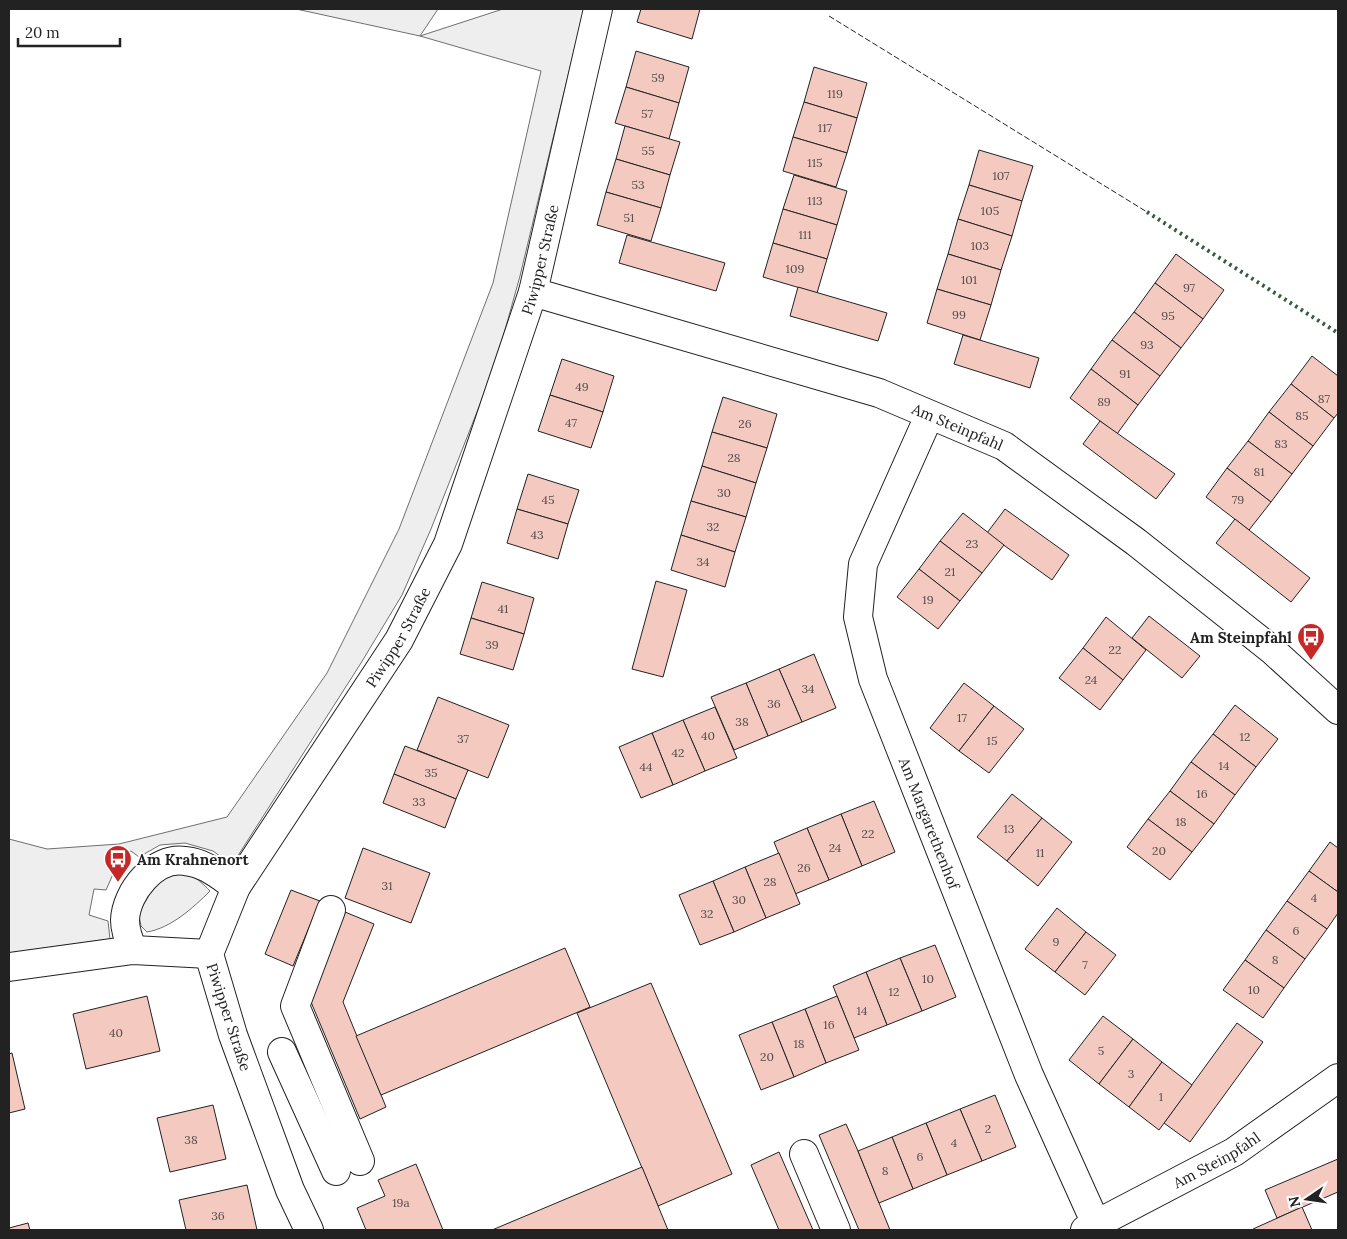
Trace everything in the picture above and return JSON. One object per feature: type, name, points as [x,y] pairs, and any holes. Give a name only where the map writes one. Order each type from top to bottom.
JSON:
[{"type":"street","name":"Piwipper Straße","points":[[309,1230],[290,1190],[236,1044],[209,954],[236,887],[399,640],[448,544],[533,292],[598,9]]},
{"type":"street","name":"Am Steinpfahl","points":[[533,292],[879,394],[1004,446],[1136,542],[1272,650],[1338,710]]},
{"type":"street","name":"Am Margarethenhof","points":[[929,416],[864,564],[858,617],[873,679],[1091,1227]]},
{"type":"street","points":[[133,950],[128,939],[125,922],[127,908],[134,890],[154,869],[168,863],[183,860],[204,865],[236,887]]},
{"type":"street","points":[[282,1052],[348,1166],[295,1006],[331,910]]},
{"type":"street","points":[[9,967],[133,950],[209,954]]},
{"type":"street","name":"Am Steinpfahl","points":[[1091,1227],[1234,1152],[1338,1078]]},
{"type":"street","points":[[804,1154],[836,1230]]},
{"type":"shaded area","points":[[296,9],[438,9],[420,36]]},
{"type":"shaded area","points":[[503,9],[584,9],[520,276],[495,366],[431,529],[402,595],[361,663],[232,865],[213,851],[185,843],[160,845],[139,857],[131,851],[122,854],[106,890],[94,889],[89,915],[108,921],[110,939],[9,953],[9,839],[47,849],[119,844],[227,817],[327,673],[399,529],[493,283],[541,71],[420,36]]},
{"type":"shaded area","points":[[172,874],[189,875],[201,882],[210,891],[173,922],[147,932],[141,926],[139,916],[148,890]]},
{"type":"building","points":[[641,9],[700,9],[692,39],[637,22]]},
{"type":"building","points":[[636,51],[689,67],[679,103],[626,87]]},
{"type":"building","points":[[814,67],[867,83],[857,118],[804,102]]},
{"type":"building","points":[[626,87],[679,103],[669,139],[615,123]]},
{"type":"building","points":[[804,102],[857,118],[847,153],[793,137]]},
{"type":"building","points":[[625,126],[680,142],[670,175],[616,159]]},
{"type":"building","points":[[793,137],[847,153],[836,187],[783,171]]},
{"type":"building","points":[[979,150],[1033,166],[1022,201],[969,185]]},
{"type":"building","points":[[616,159],[670,175],[661,208],[606,192]]},
{"type":"building","points":[[794,175],[847,191],[837,225],[783,209]]},
{"type":"building","points":[[969,185],[1022,201],[1012,236],[958,219]]},
{"type":"building","points":[[606,192],[661,208],[651,241],[597,225]]},
{"type":"building","points":[[783,209],[837,225],[827,259],[773,243]]},
{"type":"building","points":[[958,219],[1012,236],[1001,270],[948,254]]},
{"type":"building","points":[[627,235],[725,263],[716,291],[619,263]]},
{"type":"building","points":[[773,243],[827,259],[817,293],[763,277]]},
{"type":"building","points":[[948,254],[1001,270],[991,305],[937,289]]},
{"type":"building","points":[[1176,254],[1224,290],[1203,319],[1155,283]]},
{"type":"building","points":[[1155,283],[1203,319],[1181,348],[1134,312]]},
{"type":"building","points":[[798,287],[887,313],[878,341],[790,316]]},
{"type":"building","points":[[937,289],[991,305],[980,340],[927,323]]},
{"type":"building","points":[[1134,312],[1181,348],[1160,376],[1112,340]]},
{"type":"building","points":[[963,335],[1039,358],[1030,388],[954,364]]},
{"type":"building","points":[[1112,340],[1160,376],[1138,405],[1091,369]]},
{"type":"building","points":[[1312,356],[1338,376],[1338,413],[1334,418],[1291,384]]},
{"type":"building","points":[[562,359],[614,376],[603,412],[550,395]]},
{"type":"building","points":[[1091,369],[1138,405],[1117,434],[1070,398]]},
{"type":"building","points":[[1291,384],[1334,418],[1313,446],[1269,412]]},
{"type":"building","points":[[550,395],[603,412],[591,448],[538,431]]},
{"type":"building","points":[[723,397],[777,414],[767,448],[712,432]]},
{"type":"building","points":[[1269,412],[1313,446],[1292,474],[1248,441]]},
{"type":"building","points":[[1100,421],[1175,474],[1156,499],[1083,444]]},
{"type":"building","points":[[712,432],[767,448],[756,483],[702,466]]},
{"type":"building","points":[[1248,441],[1292,474],[1271,502],[1227,468]]},
{"type":"building","points":[[702,466],[756,483],[746,517],[691,501]]},
{"type":"building","points":[[1227,468],[1271,502],[1249,530],[1206,497]]},
{"type":"building","points":[[528,474],[579,490],[568,524],[517,509]]},
{"type":"building","points":[[691,501],[746,517],[735,552],[681,535]]},
{"type":"building","points":[[517,509],[568,524],[558,559],[507,543]]},
{"type":"building","points":[[1005,509],[1069,555],[1052,580],[987,533]]},
{"type":"building","points":[[963,513],[1004,545],[982,573],[940,541]]},
{"type":"building","points":[[1235,519],[1310,578],[1291,602],[1216,543]]},
{"type":"building","points":[[681,535],[735,552],[725,587],[671,570]]},
{"type":"building","points":[[940,541],[982,573],[960,601],[919,569]]},
{"type":"building","points":[[919,569],[960,601],[938,629],[897,597]]},
{"type":"building","points":[[656,581],[687,590],[663,677],[632,669]]},
{"type":"building","points":[[482,582],[534,598],[524,634],[471,618]]},
{"type":"building","points":[[1149,616],[1200,656],[1182,678],[1132,638]]},
{"type":"building","points":[[1106,617],[1146,650],[1123,680],[1083,648]]},
{"type":"building","points":[[471,618],[524,634],[513,670],[460,654]]},
{"type":"building","points":[[1083,648],[1123,680],[1100,710],[1059,678]]},
{"type":"building","points":[[814,654],[836,708],[802,722],[779,669]]},
{"type":"building","points":[[779,669],[802,722],[768,736],[746,683]]},
{"type":"building","points":[[746,683],[768,736],[734,750],[711,697]]},
{"type":"building","points":[[964,683],[994,706],[959,751],[930,728]]},
{"type":"building","points":[[438,697],[509,725],[488,778],[417,750]]},
{"type":"building","points":[[1235,705],[1278,739],[1256,767],[1213,734]]},
{"type":"building","points":[[994,706],[1024,729],[989,773],[959,751]]},
{"type":"building","points":[[715,707],[737,758],[705,771],[683,720]]},
{"type":"building","points":[[683,720],[705,771],[673,785],[652,733]]},
{"type":"building","points":[[652,733],[673,785],[641,798],[619,747]]},
{"type":"building","points":[[1213,734],[1256,767],[1235,795],[1191,762]]},
{"type":"building","points":[[405,746],[468,770],[456,799],[394,774]]},
{"type":"building","points":[[1191,762],[1235,795],[1214,824],[1170,791]]},
{"type":"building","points":[[394,774],[456,799],[445,828],[383,803]]},
{"type":"building","points":[[1170,791],[1214,824],[1192,852],[1148,819]]},
{"type":"building","points":[[1012,794],[1042,818],[1007,861],[977,837]]},
{"type":"building","points":[[874,801],[895,852],[862,866],[841,814]]},
{"type":"building","points":[[841,814],[862,866],[829,880],[807,828]]},
{"type":"building","points":[[1042,818],[1072,842],[1038,886],[1007,861]]},
{"type":"building","points":[[1148,819],[1192,852],[1170,880],[1127,847]]},
{"type":"building","points":[[807,828],[829,880],[795,894],[774,842]]},
{"type":"building","points":[[1330,842],[1338,848],[1338,892],[1309,871]]},
{"type":"building","points":[[363,848],[430,873],[411,923],[345,898]]},
{"type":"building","points":[[779,853],[800,904],[766,918],[745,867]]},
{"type":"building","points":[[745,867],[766,918],[734,932],[713,881]]},
{"type":"building","points":[[1309,871],[1338,892],[1338,913],[1327,929],[1287,901]]},
{"type":"building","points":[[713,881],[734,932],[700,945],[679,895]]},
{"type":"building","points":[[291,890],[320,901],[293,966],[265,954]]},
{"type":"building","points":[[1287,901],[1327,929],[1305,959],[1266,930]]},
{"type":"building","points":[[1057,908],[1086,932],[1055,972],[1025,949]]},
{"type":"building","points":[[345,912],[374,924],[343,1002],[386,1107],[360,1119],[311,1002]]},
{"type":"building","points":[[1266,930],[1305,959],[1284,988],[1245,960]]},
{"type":"building","points":[[1086,932],[1116,955],[1085,995],[1055,972]]},
{"type":"building","points":[[935,945],[956,997],[922,1011],[900,958]]},
{"type":"building","points":[[565,948],[590,1007],[381,1095],[356,1036]]},
{"type":"building","points":[[900,958],[922,1011],[887,1025],[866,972]]},
{"type":"building","points":[[1245,960],[1284,988],[1263,1018],[1223,990]]},
{"type":"building","points":[[866,972],[887,1025],[854,1038],[833,986]]},
{"type":"building","points":[[651,983],[732,1174],[658,1206],[577,1013]]},
{"type":"building","points":[[147,996],[160,1051],[86,1069],[73,1014]]},
{"type":"building","points":[[837,996],[859,1050],[826,1063],[805,1009]]},
{"type":"building","points":[[805,1009],[826,1063],[794,1077],[772,1022]]},
{"type":"building","points":[[1103,1016],[1133,1039],[1099,1084],[1069,1060]]},
{"type":"building","points":[[772,1022],[794,1077],[761,1090],[739,1035]]},
{"type":"building","points":[[1237,1023],[1263,1042],[1190,1142],[1164,1123]]},
{"type":"building","points":[[1133,1039],[1162,1062],[1129,1107],[1099,1084]]},
{"type":"building","points":[[12,1053],[25,1109],[9,1113],[9,1054]]},
{"type":"building","points":[[1162,1062],[1192,1085],[1159,1130],[1129,1107]]},
{"type":"building","points":[[995,1095],[1016,1147],[982,1161],[960,1109]]},
{"type":"building","points":[[213,1105],[226,1159],[170,1172],[157,1118]]},
{"type":"building","points":[[960,1109],[982,1161],[947,1175],[926,1123]]},
{"type":"building","points":[[926,1123],[947,1175],[913,1189],[892,1137]]},
{"type":"building","points":[[846,1124],[890,1230],[859,1230],[819,1135]]},
{"type":"building","points":[[892,1137],[913,1189],[879,1203],[858,1151]]},
{"type":"building","points":[[779,1152],[813,1230],[779,1230],[751,1165]]},
{"type":"building","points":[[1338,1159],[1338,1192],[1277,1218],[1265,1190]]},
{"type":"building","points":[[416,1164],[443,1230],[366,1230],[357,1208],[385,1196],[378,1180]]},
{"type":"building","points":[[642,1167],[668,1230],[492,1230]]},
{"type":"building","points":[[247,1185],[257,1230],[186,1230],[179,1200]]},
{"type":"building","points":[[1302,1207],[1312,1230],[1253,1230],[1253,1229]]},
{"type":"building","points":[[28,1223],[30,1230],[9,1230],[9,1228]]},
{"type":"hedge","points":[[1147,212],[1338,333]]},
{"type":"fence","points":[[829,16],[1147,212]]},
{"type":"place","name":"Am Steinpfahl","points":[[1311,661]]},
{"type":"place","name":"Am Krahnenort","points":[[118,883]]}]
